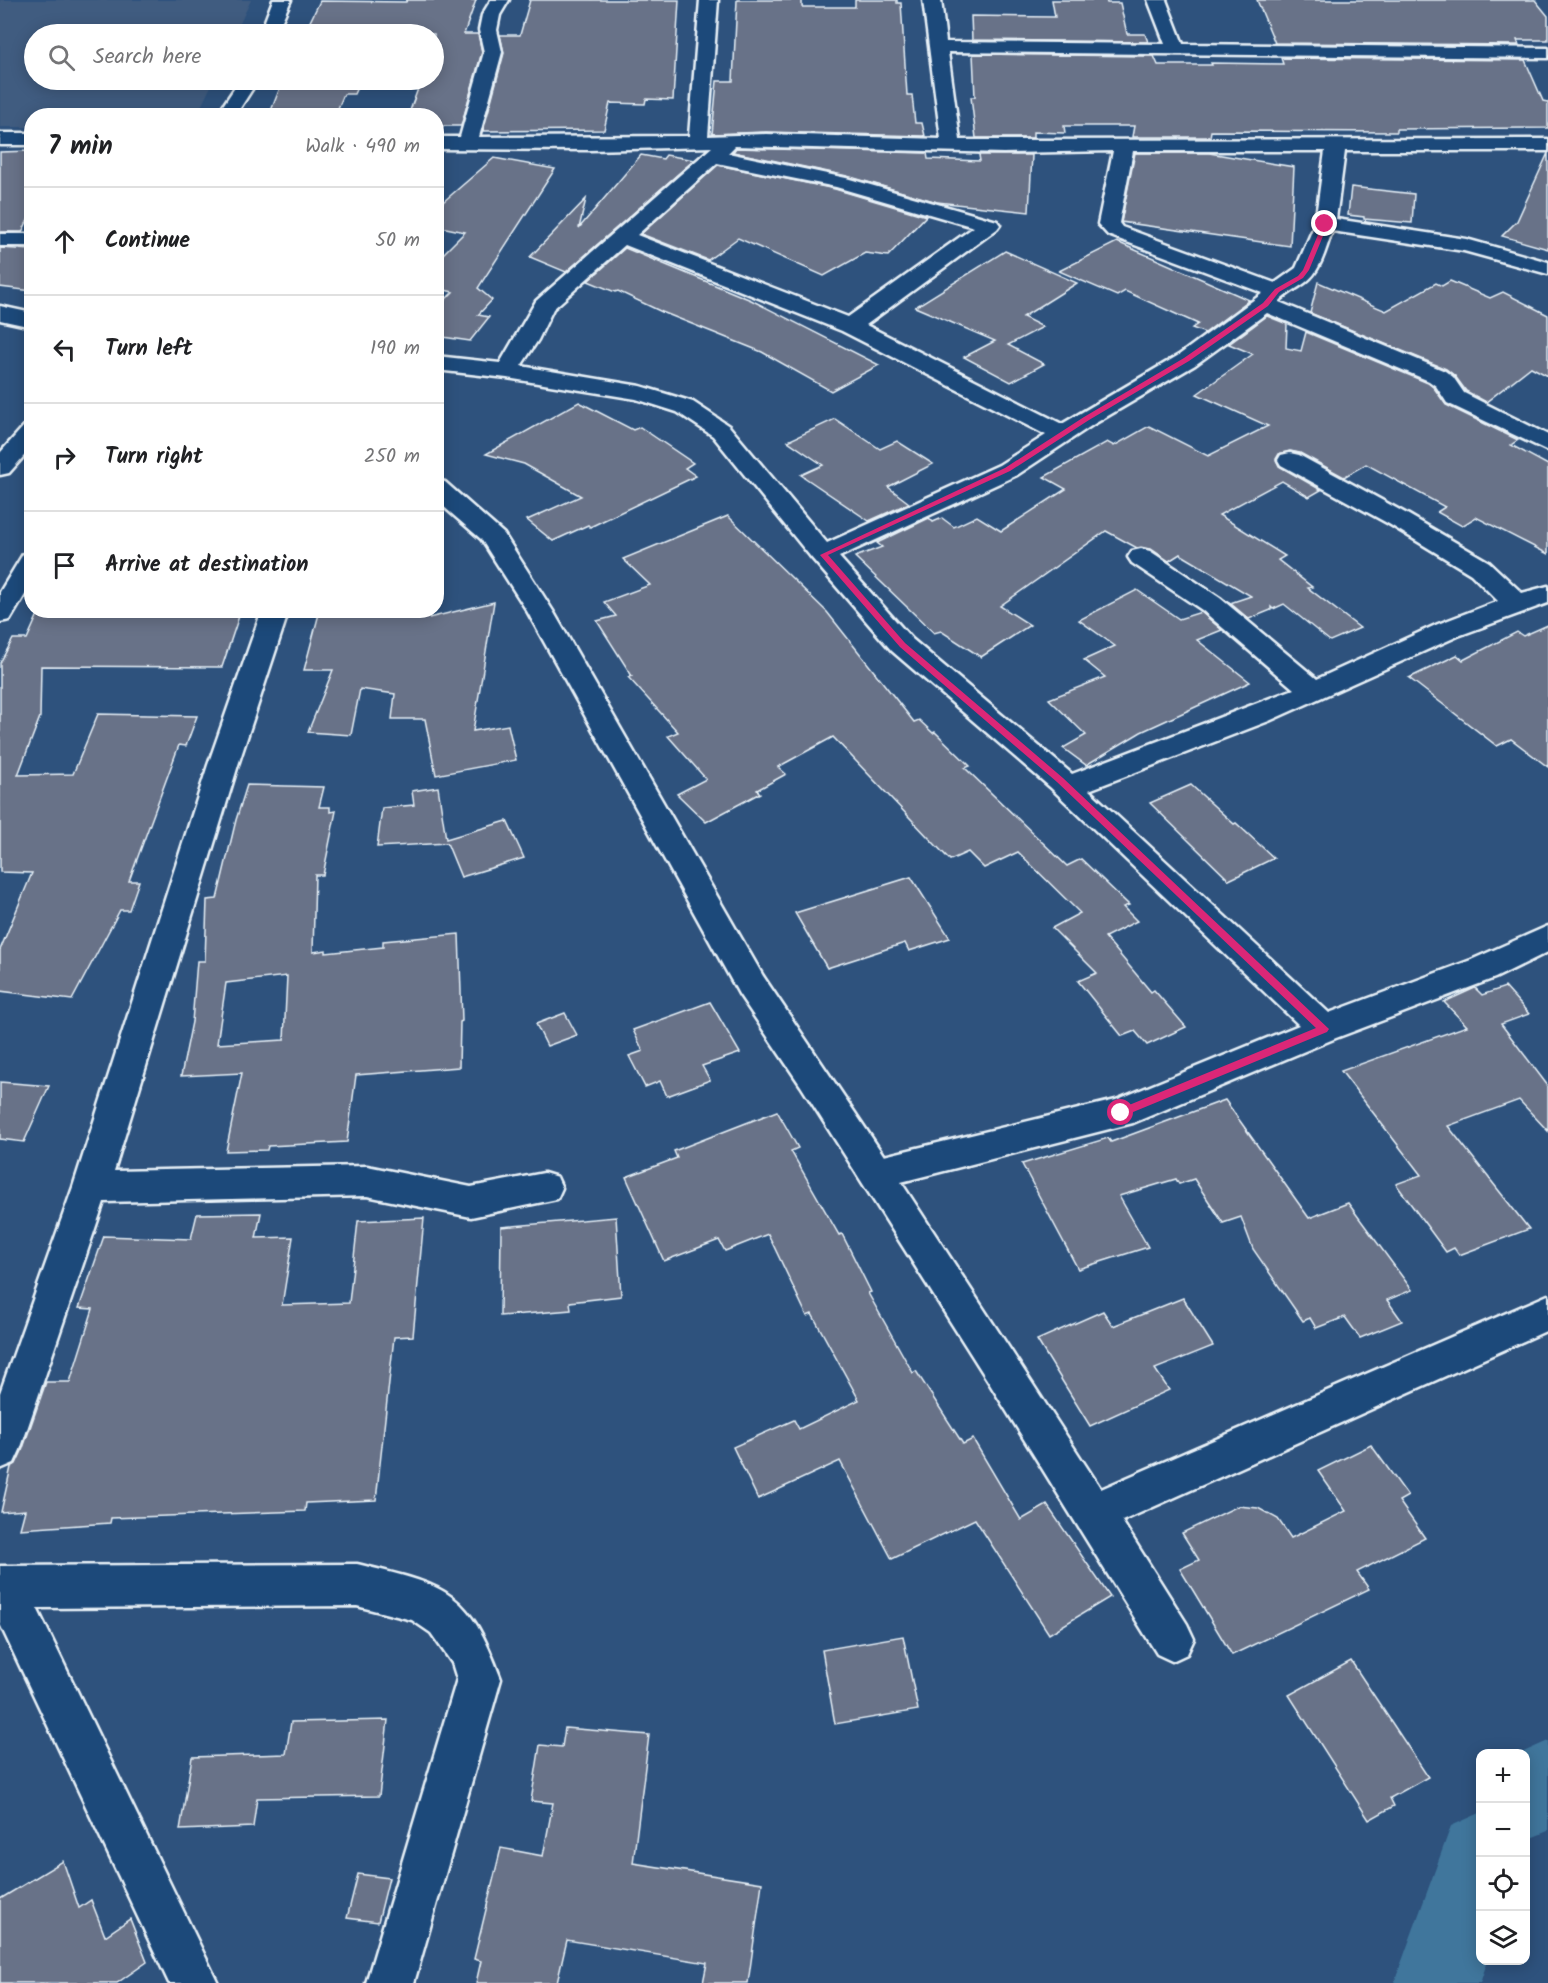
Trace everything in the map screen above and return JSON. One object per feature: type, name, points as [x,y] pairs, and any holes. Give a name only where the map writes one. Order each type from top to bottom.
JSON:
[{"type":"street","points":[[272,24],[282,0]]},
{"type":"street","points":[[468,144],[493,52],[488,30],[491,15],[500,0]]},
{"type":"street","points":[[705,149],[709,0]]},
{"type":"street","points":[[932,0],[951,145]]},
{"type":"street","points":[[1157,0],[1176,49]]},
{"type":"street","points":[[937,47],[1548,53]]},
{"type":"street","points":[[230,108],[242,90]]},
{"type":"street","points":[[0,140],[24,139]]},
{"type":"street","points":[[507,371],[528,340],[544,306],[621,236],[705,149],[730,141],[1003,147],[1548,145]]},
{"type":"street","points":[[444,143],[705,149],[838,182],[984,221],[990,225],[850,326]]},
{"type":"street","points":[[1124,145],[1108,224],[1115,231],[1271,297],[1437,376],[1446,382],[1455,398],[1548,444]]},
{"type":"street","points":[[823,555],[1008,470],[1063,434],[1187,360],[1300,277],[1306,270],[1325,224],[1336,146]]},
{"type":"street","points":[[1325,224],[1466,245],[1547,268]]},
{"type":"street","points":[[621,236],[850,326],[1063,434]]},
{"type":"street","points":[[0,240],[24,240]]},
{"type":"street","points":[[0,313],[24,318]]},
{"type":"street","points":[[444,364],[507,371],[640,393],[685,407],[721,431],[823,555],[902,645],[1068,787],[1324,1029]]},
{"type":"street","points":[[0,468],[24,440]]},
{"type":"street","points":[[1290,460],[1398,519],[1480,568],[1516,603]]},
{"type":"street","points":[[444,493],[495,541],[540,610],[751,985],[876,1173],[1172,1639]]},
{"type":"street","points":[[1141,557],[1211,604],[1314,691]]},
{"type":"street","points":[[0,614],[24,575]]},
{"type":"street","points":[[1068,787],[1314,691],[1431,638],[1516,603],[1548,594]]},
{"type":"street","points":[[0,1450],[91,1187],[223,765],[273,618]]},
{"type":"street","points":[[876,1173],[1121,1113],[1324,1029],[1483,969],[1548,938]]},
{"type":"street","points":[[91,1187],[367,1181],[471,1202],[544,1188]]},
{"type":"street","points":[[1093,1513],[1548,1312]]},
{"type":"street","points":[[194,1983],[2,1586],[357,1585],[422,1601],[446,1618],[469,1651],[479,1679],[390,1983]]},
{"type":"shaded area","points":[[0,0],[251,0],[240,24],[24,24],[24,90],[209,90],[200,108],[24,108],[24,127],[0,127]]},
{"type":"building","points":[[407,0],[476,0],[464,34],[478,34],[482,52],[461,126],[444,126],[444,108],[411,108],[418,90],[444,90],[444,24],[309,24],[320,1],[406,2]]},
{"type":"building","points":[[530,0],[679,0],[673,100],[646,99],[645,104],[610,103],[604,130],[483,131],[504,53],[500,35],[520,35]]},
{"type":"building","points":[[737,0],[802,0],[802,7],[855,7],[855,0],[897,0],[897,3],[901,3],[907,95],[912,95],[915,123],[922,123],[925,136],[766,132],[712,134],[717,81],[733,81]]},
{"type":"building","points":[[1052,0],[1106,0],[1107,3],[1120,3],[1127,34],[1145,34],[1148,42],[972,40],[971,16],[1055,17]]},
{"type":"building","points":[[1257,0],[1535,0],[1548,16],[1548,40],[1517,40],[1519,45],[1275,43]]},
{"type":"building","points":[[973,54],[1154,56],[1158,65],[1283,64],[1281,58],[1525,60],[1543,101],[1548,102],[1548,128],[1397,129],[1397,132],[1211,131],[1210,137],[1132,137],[1134,126],[1064,126],[1065,133],[1033,132],[1033,138],[976,138],[971,97],[975,97]]},
{"type":"building","points":[[279,90],[356,90],[354,94],[344,94],[338,108],[272,108]]},
{"type":"building","points":[[736,148],[927,153],[928,159],[980,161],[979,155],[1032,155],[1029,212],[937,202],[847,176],[733,152]]},
{"type":"building","points":[[24,151],[24,228],[22,232],[0,232],[0,152]]},
{"type":"building","points":[[1135,153],[1209,153],[1294,167],[1290,246],[1121,222]]},
{"type":"building","points":[[1548,153],[1548,249],[1502,236],[1517,221]]},
{"type":"building","points":[[641,155],[663,159],[666,155],[694,160],[566,272],[530,257],[586,199],[579,228]]},
{"type":"building","points":[[494,158],[555,169],[478,288],[492,300],[478,315],[489,317],[470,341],[444,337],[444,301],[453,292],[444,290],[444,253],[465,232],[444,228],[444,201]]},
{"type":"building","points":[[718,165],[835,189],[926,216],[888,256],[865,253],[824,276],[738,238],[708,260],[641,234]]},
{"type":"building","points":[[1351,187],[1414,194],[1412,223],[1364,219],[1364,217],[1348,215]]},
{"type":"building","points":[[1117,242],[1249,300],[1205,333],[1192,328],[1198,324],[1125,291],[1117,296],[1059,271]]},
{"type":"building","points":[[0,248],[24,250],[24,290],[0,287]]},
{"type":"building","points":[[625,248],[751,300],[879,365],[831,391],[762,352],[662,312],[618,291],[615,292],[588,281]]},
{"type":"building","points":[[1005,251],[1077,283],[1023,317],[1043,327],[1008,345],[1044,364],[1011,382],[964,357],[995,341],[915,307]]},
{"type":"building","points":[[1450,281],[1490,298],[1503,292],[1548,315],[1548,376],[1531,367],[1486,402],[1466,391],[1455,376],[1446,369],[1310,313],[1318,282],[1386,311],[1436,283],[1442,286]]},
{"type":"building","points":[[1267,316],[1287,324],[1286,348],[1301,351],[1306,332],[1428,383],[1446,405],[1518,440],[1511,445],[1548,465],[1548,554],[1476,517],[1462,526],[1437,512],[1445,507],[1366,464],[1344,477],[1300,453],[1290,451],[1279,454],[1276,459],[1279,466],[1321,490],[1309,497],[1282,481],[1219,515],[1285,556],[1278,560],[1312,587],[1308,588],[1360,628],[1330,641],[1284,604],[1273,609],[1271,607],[1271,610],[1249,619],[1230,603],[1251,596],[1180,554],[1169,561],[1151,549],[1137,548],[1106,531],[1000,606],[1030,625],[981,657],[941,631],[934,633],[855,557],[882,547],[877,543],[929,518],[933,522],[942,518],[954,527],[977,516],[1001,531],[1066,489],[1044,477],[1107,442],[1114,446],[1149,426],[1208,456],[1268,426],[1197,394],[1253,354],[1229,344]]},
{"type":"building","points":[[579,402],[633,430],[640,427],[693,463],[685,468],[696,476],[590,527],[588,525],[553,541],[527,520],[581,496],[524,464],[486,454]]},
{"type":"building","points":[[835,419],[880,449],[897,441],[933,464],[888,487],[909,503],[869,521],[801,475],[823,465],[788,441]]},
{"type":"building","points":[[728,516],[827,612],[914,722],[919,720],[933,733],[935,732],[970,766],[965,768],[1067,866],[1081,859],[1129,905],[1123,907],[1137,921],[1105,937],[1151,992],[1154,990],[1186,1027],[1147,1045],[1135,1031],[1122,1036],[1078,981],[1097,973],[1052,928],[1080,913],[1018,852],[984,868],[968,852],[950,860],[833,737],[778,767],[786,774],[757,790],[760,793],[706,822],[677,794],[706,779],[668,736],[678,732],[628,677],[632,676],[597,621],[616,616],[604,602],[650,585],[623,559]]},
{"type":"building","points":[[1137,590],[1179,619],[1201,612],[1222,630],[1197,640],[1250,682],[1141,732],[1086,765],[1063,748],[1086,735],[1049,699],[1105,677],[1084,660],[1115,646],[1079,620]]},
{"type":"building","points":[[494,602],[473,731],[508,725],[516,760],[436,775],[425,719],[392,719],[395,694],[360,689],[351,735],[308,732],[333,670],[304,670],[318,618],[444,618],[444,614]]},
{"type":"building","points":[[36,618],[238,618],[222,667],[41,666],[40,717],[18,775],[73,774],[98,714],[197,716],[186,746],[179,745],[129,881],[139,881],[129,910],[120,910],[72,1000],[0,991],[0,950],[32,873],[0,872],[0,663],[13,639],[27,639]]},
{"type":"building","points":[[1548,625],[1548,767],[1511,739],[1497,746],[1409,678],[1457,655],[1463,660],[1517,632],[1523,636]]},
{"type":"building","points":[[247,785],[324,787],[319,807],[330,807],[330,812],[336,811],[323,875],[315,875],[313,952],[326,950],[326,953],[383,947],[383,941],[459,934],[462,1021],[460,1022],[459,1067],[356,1075],[347,1142],[268,1146],[267,1150],[226,1151],[242,1073],[181,1076],[192,1022],[197,961],[205,961],[207,900],[217,899]],"holes":[[[287,976],[284,1040],[217,1044],[226,983]]]},
{"type":"building","points":[[1191,785],[1274,858],[1229,880],[1150,803]]},
{"type":"building","points":[[438,787],[446,839],[507,821],[524,858],[461,877],[447,843],[377,847],[382,808],[414,805],[412,791]]},
{"type":"building","points":[[911,877],[950,938],[909,951],[905,943],[827,968],[795,913]]},
{"type":"building","points":[[1505,987],[1529,1014],[1501,1024],[1548,1086],[1548,1131],[1519,1100],[1448,1126],[1529,1229],[1459,1255],[1454,1248],[1446,1252],[1396,1184],[1421,1175],[1341,1071],[1467,1026],[1444,1002],[1475,988],[1482,995]]},
{"type":"building","points":[[710,1002],[740,1053],[702,1066],[710,1080],[667,1096],[660,1081],[645,1087],[629,1056],[643,1051],[633,1030]]},
{"type":"building","points":[[565,1013],[577,1035],[547,1046],[536,1024]]},
{"type":"building","points":[[0,1082],[49,1086],[24,1142],[0,1139]]},
{"type":"building","points":[[1225,1100],[1309,1218],[1348,1203],[1412,1290],[1387,1300],[1402,1321],[1360,1338],[1345,1317],[1316,1328],[1310,1318],[1303,1321],[1253,1249],[1241,1217],[1223,1223],[1194,1179],[1179,1184],[1176,1179],[1119,1196],[1148,1247],[1078,1269],[1022,1164],[1108,1138],[1111,1142]]},
{"type":"building","points":[[777,1111],[798,1148],[791,1151],[839,1235],[842,1234],[871,1292],[868,1293],[913,1373],[916,1371],[963,1444],[973,1439],[1021,1520],[1047,1505],[1110,1597],[1049,1634],[975,1519],[892,1559],[840,1461],[758,1499],[733,1447],[794,1420],[799,1429],[859,1400],[812,1314],[807,1316],[768,1234],[725,1251],[719,1240],[664,1261],[626,1177],[677,1158],[674,1151]]},
{"type":"building","points":[[261,1213],[256,1238],[293,1237],[282,1305],[349,1303],[358,1221],[424,1218],[413,1336],[394,1337],[376,1500],[306,1503],[305,1511],[111,1518],[110,1523],[20,1529],[25,1510],[1,1512],[11,1467],[16,1464],[22,1451],[46,1382],[70,1382],[93,1309],[79,1308],[104,1236],[191,1239],[197,1214]]},
{"type":"building","points":[[616,1217],[621,1296],[570,1302],[571,1310],[500,1316],[501,1227]]},
{"type":"building","points":[[1183,1298],[1213,1346],[1155,1369],[1169,1390],[1090,1426],[1037,1340],[1103,1311],[1113,1326]]},
{"type":"building","points":[[1371,1445],[1408,1496],[1399,1501],[1425,1538],[1357,1572],[1369,1589],[1232,1655],[1180,1569],[1199,1560],[1182,1533],[1238,1506],[1258,1508],[1278,1519],[1291,1538],[1346,1511],[1318,1471]]},
{"type":"building","points":[[903,1636],[918,1710],[835,1724],[822,1650]]},
{"type":"building","points":[[1351,1661],[1428,1777],[1390,1798],[1394,1806],[1369,1820],[1289,1695]]},
{"type":"building","points":[[388,1720],[379,1796],[257,1798],[253,1827],[180,1830],[192,1757],[286,1754],[291,1722]]},
{"type":"building","points":[[565,1728],[649,1735],[633,1863],[762,1883],[748,1983],[703,1983],[707,1963],[567,1940],[557,1983],[476,1983],[481,1961],[474,1959],[501,1848],[543,1856],[553,1803],[531,1801],[540,1745],[562,1747]]},
{"type":"building","points":[[63,1861],[79,1908],[91,1900],[105,1936],[130,1919],[147,1962],[117,1983],[0,1983],[0,1899]]},
{"type":"building","points":[[358,1874],[389,1878],[378,1922],[347,1918]]},
{"type":"waterway","points":[[1530,1796],[1548,1782]]},
{"type":"waterway","points":[[1437,1983],[1479,1857]]},
{"type":"route","points":[[1121,1113],[1324,1029],[1060,780],[902,645],[823,555],[1008,470],[1086,418],[1187,360],[1265,304],[1277,291],[1300,277],[1306,270],[1325,224]]}]
